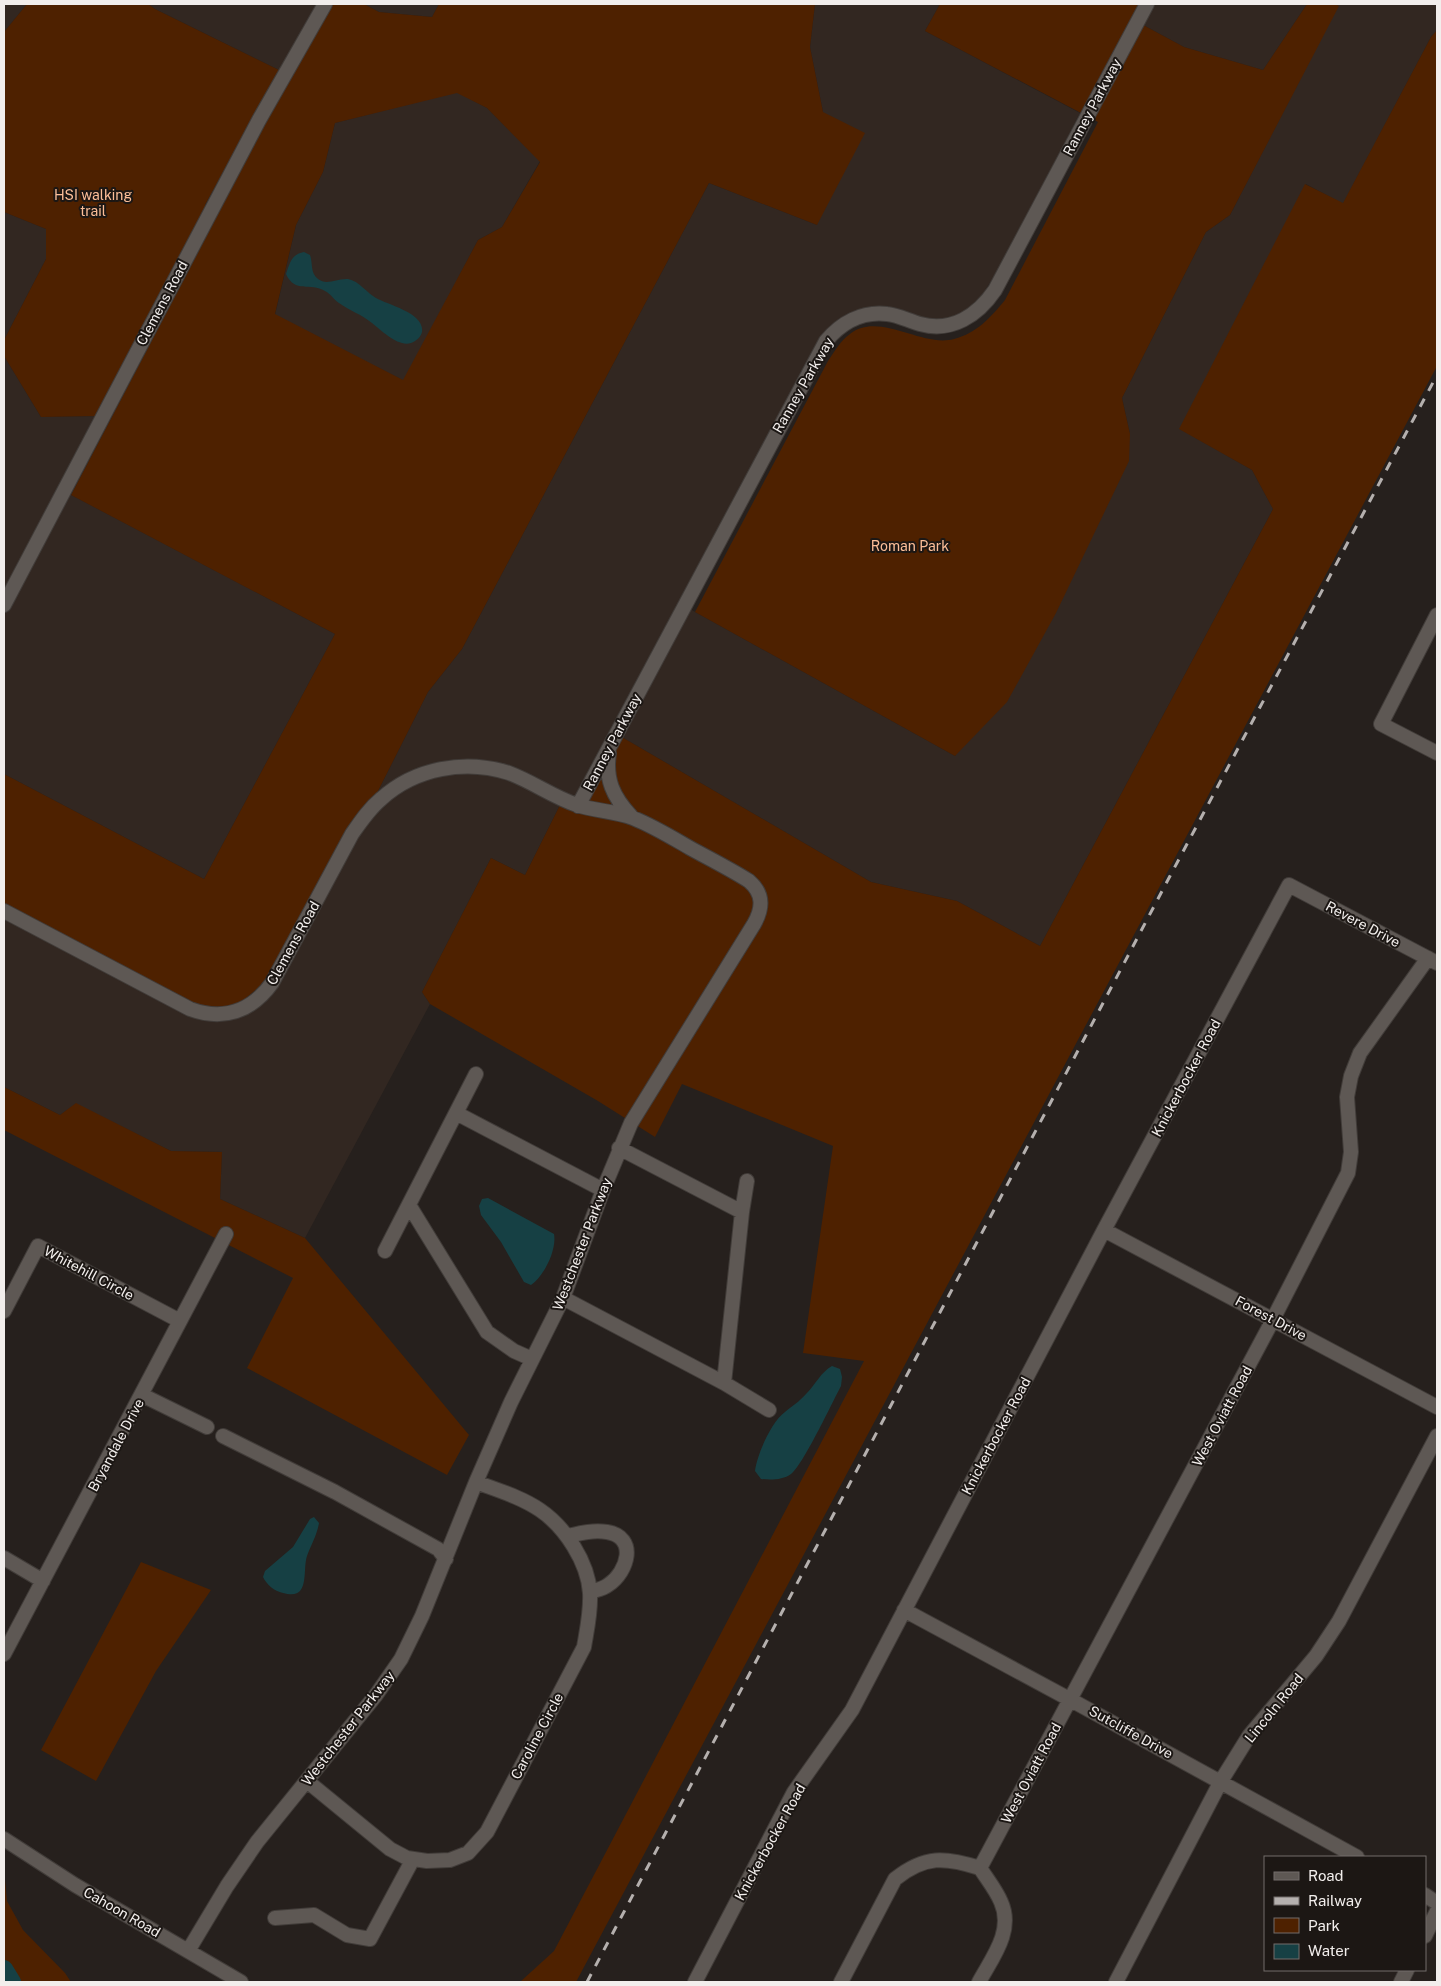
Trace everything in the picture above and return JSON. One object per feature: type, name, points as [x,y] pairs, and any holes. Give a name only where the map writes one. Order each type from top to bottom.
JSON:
[{"type":"street","name":"Clemens Road","points":[[4,605],[259,120],[325,4]]},
{"type":"street","name":"Ranney Parkway","points":[[578,806],[826,341],[835,330],[846,322],[860,316],[886,314],[935,327],[960,322],[973,315],[985,304],[995,290],[1147,4]]},
{"type":"street","points":[[1437,615],[1381,724],[1437,753]]},
{"type":"street","points":[[610,746],[607,763],[608,778],[612,790],[620,804],[634,818]]},
{"type":"street","name":"Westchester Parkway","points":[[188,1951],[227,1886],[257,1842],[376,1695],[401,1659],[422,1616],[510,1402],[563,1298],[619,1148],[631,1123],[761,912],[762,905],[758,892],[749,881],[664,834],[634,818],[615,812],[578,806],[509,774],[488,768],[465,766],[445,768],[426,773],[403,783],[381,798]]},
{"type":"street","name":"Clemens Road","points":[[4,911],[190,1010],[216,1015],[230,1013],[246,1007],[258,999],[272,983],[352,834],[366,814],[381,798]]},
{"type":"street","name":"Revere Drive","points":[[1289,885],[1433,960]]},
{"type":"street","name":"Knickerbocker Road","points":[[695,1982],[794,1792],[852,1710],[1104,1230],[1289,885]]},
{"type":"street","name":"West Oviatt Road","points":[[980,1868],[1273,1319],[1348,1173],[1352,1152],[1347,1097],[1354,1068],[1360,1054],[1433,960]]},
{"type":"street","points":[[384,1251],[476,1074]]},
{"type":"street","points":[[456,1113],[603,1190]]},
{"type":"street","points":[[619,1148],[742,1212]]},
{"type":"street","points":[[724,1383],[747,1181]]},
{"type":"street","points":[[409,1205],[487,1332],[514,1351],[532,1359]]},
{"type":"street","name":"Forest Drive","points":[[1104,1230],[1437,1407]]},
{"type":"street","name":"Bryandale Drive","points":[[4,1654],[226,1234]]},
{"type":"street","name":"Whitehill Circle","points":[[4,1311],[38,1246],[180,1321]]},
{"type":"street","points":[[563,1298],[724,1383],[769,1410]]},
{"type":"street","points":[[142,1395],[206,1427]]},
{"type":"street","points":[[223,1436],[335,1492],[438,1549],[446,1559]]},
{"type":"street","name":"Lincoln Road","points":[[1116,1982],[1221,1782],[1249,1736],[1316,1656],[1339,1621],[1437,1436]]},
{"type":"street","name":"Caroline Circle","points":[[307,1781],[390,1849],[413,1859],[427,1862],[450,1860],[468,1853],[487,1832],[584,1647],[590,1618],[590,1592],[577,1550],[568,1536],[540,1510],[513,1496],[476,1482]]},
{"type":"street","points":[[568,1536],[588,1532],[608,1532],[618,1537],[624,1543],[628,1559],[624,1568],[608,1586],[590,1592]]},
{"type":"street","points":[[4,1558],[42,1581]]},
{"type":"street","name":"Sutcliffe Drive","points":[[904,1610],[1355,1856]]},
{"type":"street","name":"Cahoon Road","points":[[4,1839],[75,1885],[241,1982]]},
{"type":"street","points":[[275,1918],[314,1915],[347,1935],[370,1939],[413,1859]]},
{"type":"street","points":[[841,1982],[895,1879],[910,1867],[930,1860],[957,1861],[980,1868],[1001,1902],[1006,1920],[1003,1936],[979,1982]]},
{"type":"street","points":[[1426,1896],[1437,1902]]},
{"type":"street","points":[[1426,1934],[1437,1911]]},
{"type":"street","points":[[1401,1982],[1407,1971]]},
{"type":"shaded area","points":[[4,4],[27,4],[4,32]]},
{"type":"shaded area","points":[[148,4],[317,4],[279,70]]},
{"type":"shaded area","points":[[364,4],[439,4],[432,17],[379,12]]},
{"type":"shaded area","points":[[815,4],[940,4],[925,31],[1080,113],[1000,267],[980,298],[964,313],[942,321],[919,317],[842,319],[577,800],[478,762],[376,795],[428,692],[462,649],[709,183],[817,225],[823,112],[810,47]]},
{"type":"shaded area","points":[[1140,4],[1307,4],[1263,70],[1184,47],[1132,19]]},
{"type":"shaded area","points":[[1335,4],[1437,4],[1437,30],[1431,37],[1343,204],[1306,184],[1180,429],[1252,470],[1273,509],[1040,946],[957,901],[871,882],[620,736],[688,608],[955,756],[1130,434],[1122,398],[1206,232],[1230,215],[1338,6]]},
{"type":"shaded area","points":[[457,92],[487,108],[540,161],[502,227],[478,240],[404,381],[275,315],[296,225],[323,172],[335,123]]},
{"type":"shaded area","points":[[4,212],[46,229],[46,259],[4,340]]},
{"type":"shaded area","points":[[4,356],[41,417],[97,416],[60,489],[335,634],[204,879],[4,774]]},
{"type":"shaded area","points":[[472,771],[500,775],[561,803],[525,875],[491,858],[422,992],[430,1004],[305,1238],[220,1199],[222,1152],[171,1151],[76,1104],[60,1115],[4,1087],[4,915],[186,1011],[264,999],[358,830],[394,794],[420,780],[448,772]]},
{"type":"green space","name":"HSI walking trail","points":[[27,4],[148,4],[279,70],[205,205],[212,209],[97,416],[41,417],[4,356],[4,340],[46,259],[46,229],[4,212],[4,32]]},
{"type":"green space","points":[[328,4],[364,4],[379,12],[432,17],[439,4],[815,4],[810,47],[823,112],[865,133],[817,225],[709,183],[462,649],[428,692],[376,795],[351,822],[276,964],[260,986],[245,999],[231,1007],[211,1009],[191,1004],[4,905],[4,774],[204,879],[335,634],[71,495]],"holes":[[[457,93],[487,108],[540,162],[502,227],[478,240],[403,380],[275,314],[296,225],[323,172],[335,123]]]},
{"type":"green space","name":"Roman Park","points":[[940,4],[1140,4],[1132,19],[1184,47],[1263,70],[1307,4],[1335,4],[1339,6],[1230,215],[1206,232],[1122,398],[1130,434],[1129,461],[1056,613],[1007,702],[955,756],[695,612],[828,361],[840,343],[850,334],[861,328],[874,326],[928,339],[942,340],[954,339],[970,333],[983,324],[1005,300],[1098,122],[925,31]]},
{"type":"green space","points":[[1437,30],[1437,366],[576,1982],[520,1982],[554,1951],[864,1361],[803,1353],[833,1146],[682,1084],[655,1137],[598,1101],[430,1004],[422,992],[491,858],[525,875],[561,803],[582,812],[620,736],[871,882],[957,901],[1040,946],[1273,509],[1252,470],[1179,429],[1305,184],[1343,203],[1431,37]]},
{"type":"green space","points":[[4,1087],[60,1115],[76,1103],[171,1151],[222,1152],[220,1199],[305,1238],[469,1435],[447,1475],[247,1368],[293,1278],[4,1130]]},
{"type":"green space","points":[[141,1562],[211,1590],[156,1671],[96,1781],[41,1750]]},
{"type":"green space","points":[[4,1869],[7,1901],[23,1930],[65,1973],[71,1982],[4,1982]]},
{"type":"water","points":[[304,252],[310,255],[315,277],[325,282],[344,279],[352,280],[376,298],[405,310],[418,320],[421,325],[422,332],[419,337],[406,344],[396,341],[368,320],[337,302],[325,291],[294,284],[286,274],[294,257]]},
{"type":"water","points":[[488,1198],[554,1234],[554,1247],[549,1262],[531,1285],[524,1282],[501,1242],[481,1215],[479,1206],[482,1199]]},
{"type":"water","points":[[832,1366],[840,1369],[842,1377],[841,1386],[796,1469],[788,1476],[777,1479],[761,1479],[755,1471],[756,1464],[775,1423]]},
{"type":"water","points":[[314,1517],[319,1523],[307,1556],[302,1589],[298,1593],[292,1594],[277,1591],[263,1577],[265,1571],[293,1547],[310,1519]]},
{"type":"waterway","points":[[4,1969],[12,1982]]},
{"type":"railway","points":[[587,1982],[1170,876],[1437,375]]}]
